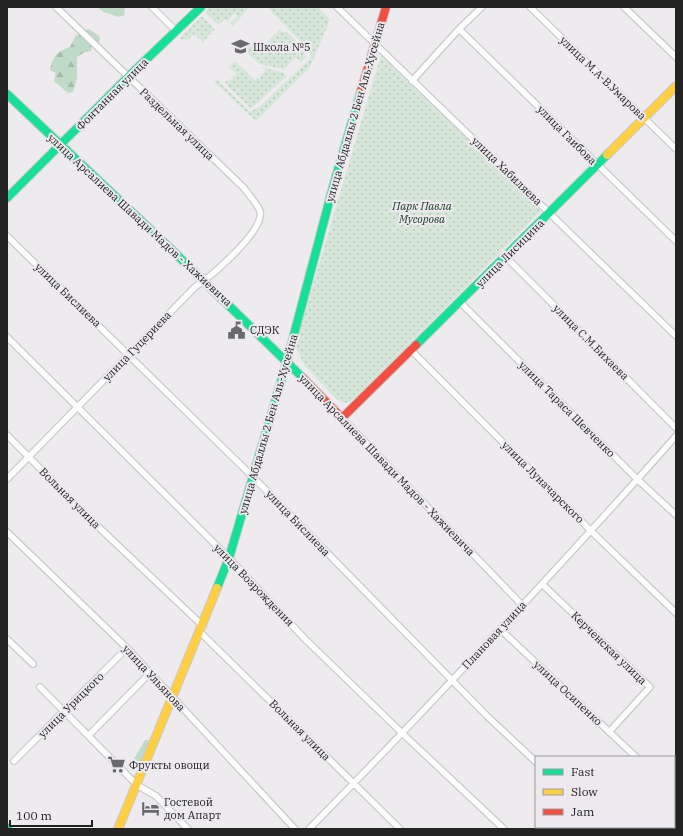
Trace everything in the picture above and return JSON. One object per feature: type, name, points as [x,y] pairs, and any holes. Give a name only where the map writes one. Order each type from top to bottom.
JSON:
[{"type":"street","name":"Раздельная улица","points":[[56,7],[244,188],[260,211]]},
{"type":"street","points":[[152,7],[176,31]]},
{"type":"street","name":"Фонтанная улица","points":[[7,198],[128,77],[201,7]]},
{"type":"street","name":"улица Хабиляева","points":[[337,7],[676,336]]},
{"type":"street","name":"улица Абдаллы 2 Бен Аль-Хусейна","points":[[118,829],[202,629],[229,558],[287,361],[333,186],[386,7]]},
{"type":"street","points":[[412,81],[459,29],[482,7]]},
{"type":"street","name":"улица М.А-В.Умарова","points":[[530,7],[676,150]]},
{"type":"street","points":[[624,7],[676,57]]},
{"type":"street","name":"улица Гаибова","points":[[459,29],[676,241]]},
{"type":"street","name":"улица Лисицина","points":[[342,418],[506,257],[676,86]]},
{"type":"street","name":"улица Арсалиева Шавади Мадов - Хажиевича","points":[[7,94],[205,281],[287,361],[522,605]]},
{"type":"street","name":"улица Гуцериева","points":[[7,479],[195,287],[205,281],[245,242],[256,227],[260,211]]},
{"type":"street","name":"улица Бислиева","points":[[7,236],[253,476],[487,716],[535,761]]},
{"type":"street","name":"улица С.М.Бихаева","points":[[506,257],[676,428]]},
{"type":"street","name":"улица Тараса Шевченко","points":[[460,302],[638,480],[676,515]]},
{"type":"street","name":"улица Возрождения","points":[[7,337],[229,558],[305,639],[504,829]]},
{"type":"street","name":"улица Луначарского","points":[[412,350],[591,531],[676,613]]},
{"type":"street","name":"Вольная улица","points":[[7,435],[400,829]]},
{"type":"street","name":"Плановая улица","points":[[309,829],[500,629],[676,438]]},
{"type":"street","name":"улица Ульянова","points":[[7,532],[127,648],[295,829]]},
{"type":"street","name":"Керченская улица","points":[[542,584],[650,687],[609,732]]},
{"type":"street","name":"улица Осипенко","points":[[500,629],[635,756]]},
{"type":"street","points":[[7,639],[33,664]]},
{"type":"street","name":"улица Урицкого","points":[[14,761],[65,712],[127,648]]},
{"type":"street","points":[[89,735],[150,673]]},
{"type":"street","points":[[40,687],[137,784],[156,796],[188,829]]},
{"type":"green space","points":[[97,7],[125,7],[124,15],[119,17],[104,12]]},
{"type":"green space","points":[[210,7],[250,7],[233,26],[230,23],[238,16],[234,13],[228,21],[225,19],[218,25],[205,12]]},
{"type":"green space","points":[[267,7],[318,7],[330,20],[310,67],[256,121],[214,82],[217,80],[250,112],[260,106],[309,60],[311,55],[307,48]]},
{"type":"green space","points":[[202,16],[215,29],[203,42],[194,34],[187,41],[184,39],[182,40],[180,38]]},
{"type":"green space","points":[[89,29],[99,36],[99,42],[96,43],[89,36],[86,30]]},
{"type":"green space","points":[[280,29],[284,33],[286,31],[301,46],[297,50],[300,53],[304,50],[306,57],[301,62],[296,57],[284,69],[259,64],[245,51],[251,45],[256,50],[259,50],[262,46],[265,48],[269,44],[267,42]]},
{"type":"green space","points":[[81,33],[93,45],[91,51],[83,53],[77,57],[77,78],[73,92],[68,93],[54,81],[56,73],[50,70],[52,61],[56,55],[70,47],[75,37]]},
{"type":"green space","name":"Парк Павла Мусорова","points":[[381,55],[541,211],[357,398],[346,403],[337,400],[305,366],[295,345]]},
{"type":"green space","points":[[235,61],[255,80],[266,71],[261,67],[281,72],[287,76],[253,107],[250,108],[225,83],[236,74],[229,67]]},
{"type":"green space","points":[[145,740],[148,740],[150,744],[146,756],[137,770],[131,764]]},
{"type":"traffic: fast","points":[[7,198],[128,77],[201,7]]},
{"type":"traffic: fast","points":[[217,588],[229,558],[287,361],[333,187],[361,91]]},
{"type":"traffic: fast","points":[[7,94],[176,254],[303,378]]},
{"type":"traffic: fast","points":[[416,345],[607,155]]},
{"type":"traffic: slow","points":[[607,155],[676,86]]},
{"type":"traffic: slow","points":[[118,829],[217,588]]},
{"type":"traffic: jam","points":[[361,91],[386,7]]},
{"type":"traffic: jam","points":[[303,378],[342,418],[416,345]]},
{"type":"place","name":"Школа №5","points":[[240,47]]},
{"type":"place","name":"СДЭК","points":[[237,330]]},
{"type":"place","name":"Фрукты овощи","points":[[116,765]]},
{"type":"place","name":"Гостевой дом Апарт","points":[[151,808]]}]
